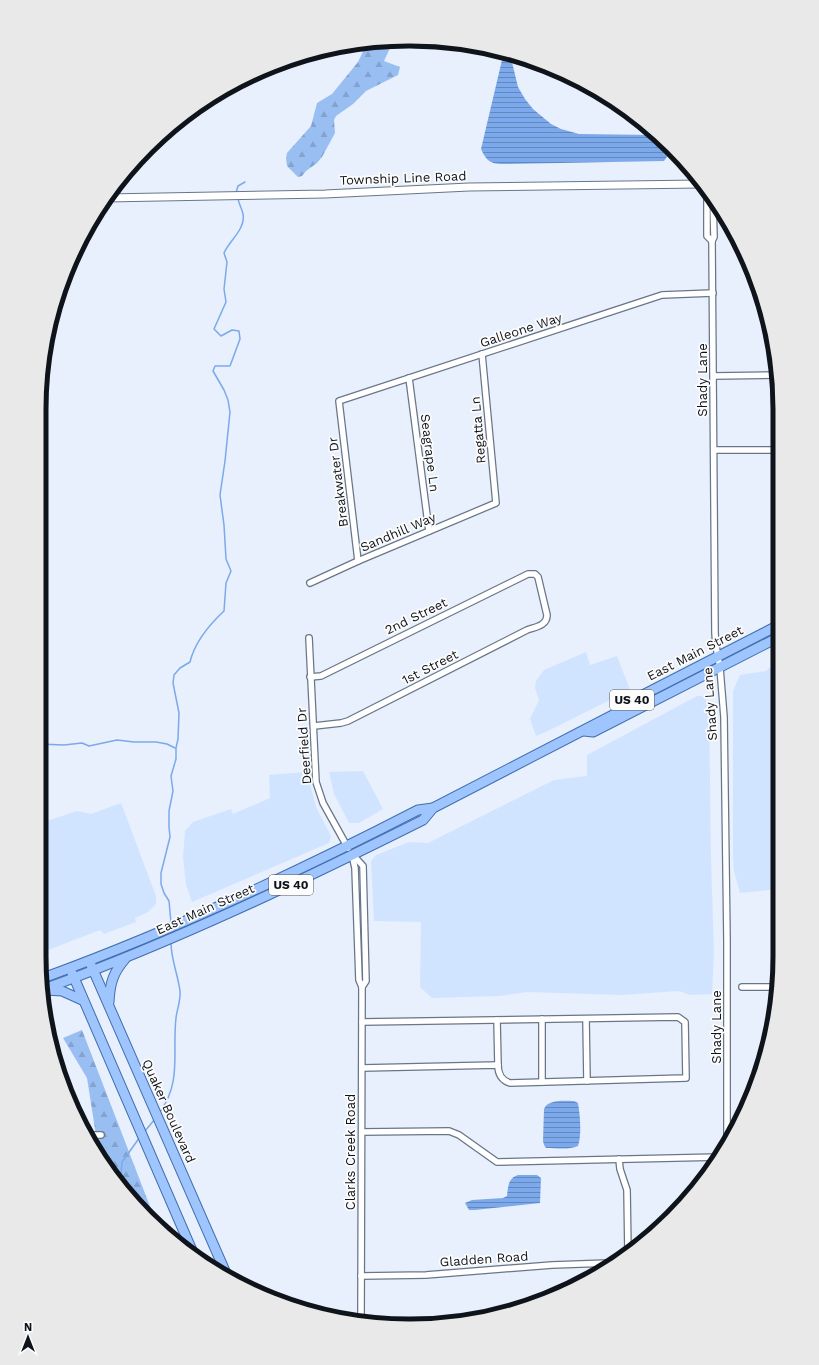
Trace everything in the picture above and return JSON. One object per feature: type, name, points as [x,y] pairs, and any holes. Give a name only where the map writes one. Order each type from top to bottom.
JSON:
[{"type":"main road","name":"East Main Street","points":[[48,988],[125,958],[274,894],[418,810],[433,808],[638,702],[639,696],[773,628]]},
{"type":"main road","name":"East Main Street","points":[[584,730],[593,732],[773,640]]},
{"type":"main road","name":"East Main Street","points":[[47,977],[159,932],[350,851]]},
{"type":"main road","points":[[109,1005],[111,982],[115,972],[125,958]]},
{"type":"main road","name":"Quaker Boulevard","points":[[89,960],[223,1267]]},
{"type":"main road","points":[[69,968],[75,977],[82,1000],[190,1245]]},
{"type":"main road","points":[[48,989],[62,991],[82,1000]]},
{"type":"street","name":"Township Line Road","points":[[114,198],[259,195],[469,187],[695,184]]},
{"type":"street","name":"Shady Lane","points":[[707,201],[707,236],[712,241]]},
{"type":"street","name":"Shady Lane","points":[[713,210],[714,237],[712,241],[715,633],[720,668],[724,717],[727,940],[727,1132]]},
{"type":"street","name":"Galleone Way","points":[[339,401],[662,295],[713,293]]},
{"type":"street","name":"Regatta Ln","points":[[482,354],[496,504]]},
{"type":"street","points":[[714,376],[771,375]]},
{"type":"street","name":"Seagrape Ln","points":[[409,378],[429,531]]},
{"type":"street","name":"Breakwater Dr","points":[[339,401],[358,561]]},
{"type":"street","points":[[714,450],[773,450]]},
{"type":"street","name":"Sandhill Way","points":[[310,584],[358,561],[496,504]]},
{"type":"street","name":"2nd Street","points":[[310,677],[321,676],[468,603],[528,574],[532,574]]},
{"type":"street","name":"1st Street","points":[[314,726],[348,721],[527,630],[545,623],[547,615],[538,577],[535,574],[532,574]]},
{"type":"street","name":"Deerfield Dr","points":[[309,638],[310,677],[314,726],[314,765],[318,789],[323,804],[350,851]]},
{"type":"street","name":"Clarks Creek Road","points":[[350,851],[355,868],[359,980],[362,986],[361,1316]]},
{"type":"street","points":[[742,987],[771,987]]},
{"type":"street","points":[[362,1022],[678,1017],[685,1022],[686,1078],[510,1083],[504,1081],[498,1071],[497,1020]]},
{"type":"street","points":[[542,1019],[542,1082]]},
{"type":"street","points":[[586,1019],[587,1081]]},
{"type":"street","points":[[362,1068],[498,1065]]},
{"type":"street","points":[[362,1132],[449,1131],[459,1135],[498,1162],[712,1157]]},
{"type":"street","points":[[94,1135],[101,1135]]},
{"type":"street","points":[[619,1159],[620,1169],[627,1190],[628,1246]]},
{"type":"street","name":"Gladden Road","points":[[361,1276],[426,1275],[552,1265],[602,1263]]},
{"type":"shaded area","points":[[505,58],[512,60],[518,87],[525,99],[533,109],[551,124],[561,129],[579,134],[648,135],[669,154],[664,161],[493,163],[485,157],[481,149],[502,60]]},
{"type":"shaded area","points":[[586,652],[590,665],[617,656],[630,690],[536,736],[530,719],[539,700],[535,688],[536,681],[544,670]]},
{"type":"shaded area","points":[[773,665],[773,890],[740,893],[734,871],[733,856],[733,691],[740,675],[766,671]]},
{"type":"shaded area","points":[[697,696],[702,696],[709,703],[714,952],[712,994],[690,995],[679,991],[622,995],[527,992],[499,996],[432,998],[420,987],[421,922],[374,921],[371,861],[376,855],[409,842],[428,843],[554,780],[587,776],[587,755]]},
{"type":"shaded area","points":[[363,771],[383,809],[359,823],[349,823],[334,794],[329,772]]},
{"type":"shaded area","points":[[307,772],[316,807],[331,836],[329,843],[192,902],[186,885],[183,857],[185,831],[193,822],[231,809],[233,814],[270,798],[269,775]]},
{"type":"shaded area","points":[[121,803],[156,896],[156,904],[148,912],[135,918],[136,922],[104,934],[100,930],[48,950],[49,953],[46,954],[46,821],[77,811],[91,814]]},
{"type":"shaded area","points":[[574,1101],[578,1103],[580,1119],[580,1136],[578,1146],[567,1148],[546,1148],[543,1141],[544,1109],[553,1102]]},
{"type":"shaded area","points":[[518,1175],[537,1175],[541,1178],[540,1203],[469,1210],[465,1203],[472,1200],[503,1198],[507,1196],[510,1181]]},
{"type":"green space","points":[[392,47],[384,61],[400,67],[398,75],[366,91],[353,104],[336,116],[334,120],[335,133],[322,157],[302,176],[298,177],[287,166],[287,153],[311,126],[317,103],[332,94],[358,62],[364,49]]},
{"type":"green space","points":[[82,1030],[153,1214],[121,1177],[97,1140],[87,1078],[63,1038]]},
{"type":"waterway","points":[[236,193],[238,186],[245,182]]},
{"type":"waterway","points":[[171,923],[169,901],[161,884],[161,873],[170,837],[169,811],[173,791],[171,776],[176,759],[178,739],[179,713],[173,683],[174,675],[180,668],[190,662],[199,640],[224,611],[226,583],[231,571],[226,559],[220,495],[230,412],[228,400],[224,390],[213,371],[215,366],[230,366],[240,339],[239,331],[232,330],[221,336],[214,329],[226,302],[224,289],[227,262],[224,253],[242,225],[243,212],[238,199]]},
{"type":"waterway","points":[[46,744],[64,745],[82,743],[89,746],[117,740],[156,742],[167,744],[175,748]]},
{"type":"waterway","points":[[160,1112],[167,1100],[174,1078],[175,1031],[180,998],[171,943]]},
{"type":"waterway","points":[[145,1131],[155,1119]]},
{"type":"waterway","points":[[121,1177],[122,1162],[140,1137]]}]
